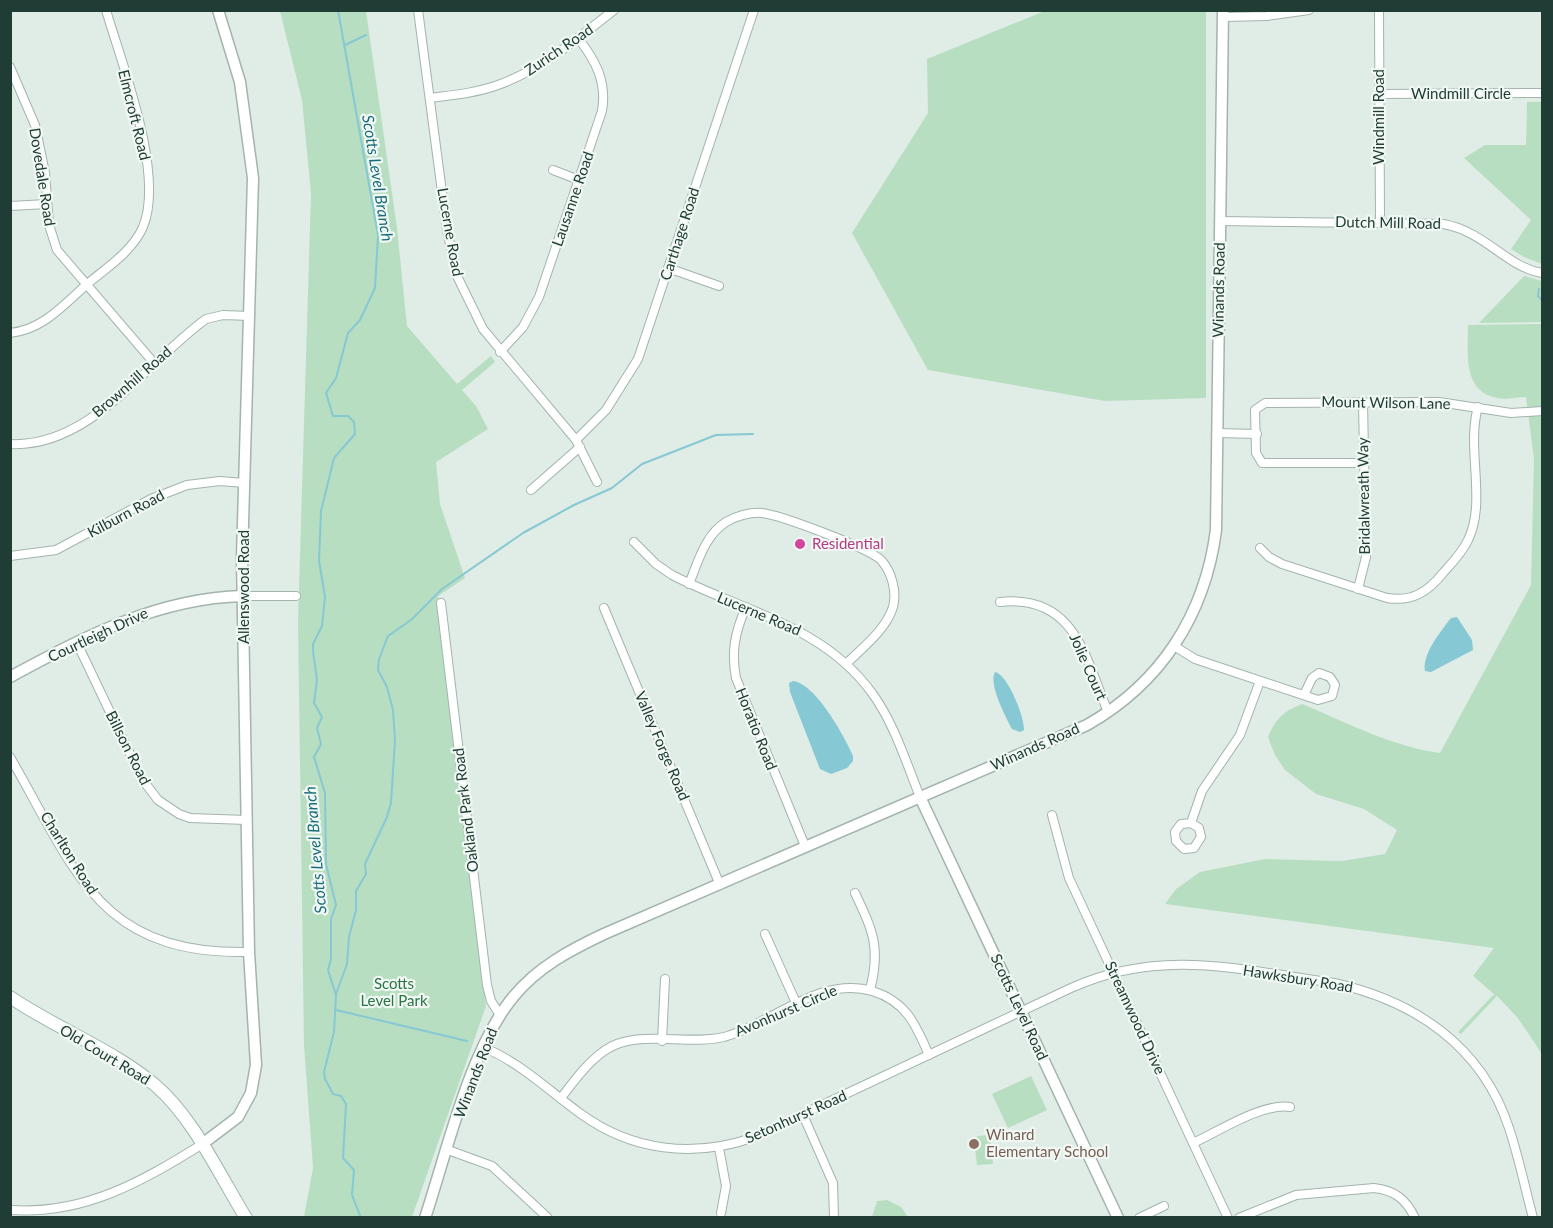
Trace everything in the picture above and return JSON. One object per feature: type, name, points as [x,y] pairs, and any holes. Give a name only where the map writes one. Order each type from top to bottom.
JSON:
[{"type":"main road","name":"Old Court Road","points":[[10,997],[152,1082],[176,1107],[246,1218]]},
{"type":"street","name":"Elmcroft Road","points":[[10,333],[28,329],[42,322],[127,250],[143,228],[148,205],[145,148],[106,10]]},
{"type":"street","name":"Allenswood Road","points":[[201,1145],[238,1117],[255,1080],[249,952],[243,596],[253,178],[240,82],[218,10]]},
{"type":"street","name":"Lucerne Road","points":[[418,10],[448,238],[457,276],[472,310],[500,352],[578,444],[597,482]]},
{"type":"street","name":"Zurich Road","points":[[430,98],[476,92],[497,86],[531,71],[614,10]]},
{"type":"street","name":"Carthage Road","points":[[531,490],[578,444],[606,410],[629,376],[646,337],[754,10]]},
{"type":"street","points":[[1223,14],[1267,16],[1309,10]]},
{"type":"street","name":"Windmill Road","points":[[1379,10],[1380,223]]},
{"type":"street","name":"Winands Road","points":[[425,1218],[483,1047],[500,1015],[532,977],[566,953],[805,846],[1075,730],[1108,712],[1141,686],[1174,646],[1199,601],[1210,565],[1216,530],[1223,14]]},
{"type":"street","name":"Lausanne Road","points":[[500,352],[523,327],[539,297],[604,99],[597,67],[578,38]]},
{"type":"street","name":"Dovedale Road","points":[[10,67],[35,125],[41,149],[51,231],[57,250],[154,363]]},
{"type":"street","name":"Windmill Circle","points":[[1379,94],[1542,93]]},
{"type":"street","points":[[553,170],[579,180]]},
{"type":"street","points":[[10,206],[47,204]]},
{"type":"street","name":"Dutch Mill Road","points":[[1220,221],[1455,226],[1479,236],[1527,268],[1542,273]]},
{"type":"street","points":[[668,268],[719,286]]},
{"type":"street","name":"Brownhill Road","points":[[10,444],[48,440],[71,431],[93,417],[206,319],[223,315],[250,316]]},
{"type":"street","name":"Bridalwreath Way","points":[[1358,589],[1366,557],[1363,402]]},
{"type":"street","name":"Mount Wilson Lane","points":[[1257,434],[1255,410],[1261,405],[1439,402],[1511,412],[1542,411]]},
{"type":"street","points":[[1260,548],[1269,557],[1282,564],[1396,600],[1417,596],[1430,588],[1461,551],[1474,522],[1474,432],[1478,407]]},
{"type":"street","points":[[1218,433],[1257,434],[1257,458],[1267,465],[1364,463]]},
{"type":"street","name":"Kilburn Road","points":[[10,556],[56,550],[151,499],[187,485],[220,481],[244,483]]},
{"type":"street","points":[[689,584],[712,534],[732,519],[751,514],[772,515],[868,551],[882,561],[892,579],[893,607],[884,625],[846,664]]},
{"type":"street","name":"Lucerne Road","points":[[634,542],[656,564],[689,584],[799,630],[846,664],[879,705],[920,797]]},
{"type":"street","name":"Courtleigh Drive","points":[[10,677],[77,643],[156,608],[216,597],[296,596]]},
{"type":"street","name":"Jolie Court","points":[[1000,602],[1028,604],[1062,618],[1075,635],[1108,712]]},
{"type":"street","name":"Oakland Park Road","points":[[441,603],[487,985],[491,1001],[500,1015]]},
{"type":"street","name":"Horatio Road","points":[[746,607],[734,644],[736,678],[805,846]]},
{"type":"street","name":"Valley Forge Road","points":[[604,608],[720,885]]},
{"type":"street","name":"Billson Road","points":[[77,643],[142,779],[158,800],[179,814],[190,818],[247,820]]},
{"type":"street","points":[[1174,646],[1195,660],[1304,695]]},
{"type":"street","points":[[1191,823],[1202,791],[1240,735],[1260,681]]},
{"type":"street","name":"Charlton Road","points":[[10,757],[81,878],[105,907],[118,918],[150,938],[176,946],[218,953],[249,952]]},
{"type":"street","name":"Scotts Level Road","points":[[920,797],[1118,1218]]},
{"type":"street","name":"Streamwood Drive","points":[[1052,815],[1069,878],[1228,1218]]},
{"type":"street","points":[[855,893],[876,944],[877,957],[870,990]]},
{"type":"street","points":[[765,934],[797,1005]]},
{"type":"street","name":"Hawksbury Road","points":[[1113,972],[1162,964],[1201,965],[1334,982],[1402,1005],[1453,1041],[1492,1089],[1509,1128],[1533,1218]]},
{"type":"street","name":"Setonhurst Road","points":[[483,1047],[528,1071],[596,1123],[636,1142],[677,1149],[719,1148],[752,1138],[1021,1012],[1113,972]]},
{"type":"street","points":[[662,1041],[664,979]]},
{"type":"street","name":"Avonhurst Circle","points":[[561,1098],[587,1065],[606,1049],[628,1040],[700,1041],[724,1037],[835,988],[857,987],[870,990],[904,1007],[918,1028],[929,1055]]},
{"type":"street","points":[[1193,1143],[1263,1110],[1281,1106],[1290,1107]]},
{"type":"street","points":[[803,1115],[833,1183],[834,1218]]},
{"type":"street","points":[[10,1210],[48,1210],[95,1201],[136,1184],[201,1145]]},
{"type":"street","points":[[719,1148],[726,1186],[721,1213]]},
{"type":"street","points":[[448,1150],[492,1166],[547,1218]]},
{"type":"street","points":[[1239,1218],[1296,1195],[1374,1188],[1384,1189],[1402,1198],[1415,1218]]},
{"type":"street","points":[[1139,1218],[1164,1206]]},
{"type":"green space","points":[[1047,10],[1206,11],[1206,398],[1105,401],[928,370],[852,233],[928,113],[927,59]]},
{"type":"green space","name":"Scotts Level Park","points":[[280,11],[366,11],[397,228],[407,326],[457,384],[491,356],[495,362],[462,390],[476,406],[488,429],[436,462],[440,504],[465,578],[438,596],[486,1006],[412,1217],[304,1217],[313,1168],[304,1045],[298,622],[311,193],[302,100]]},
{"type":"green space","points":[[1527,102],[1542,102],[1542,264],[1511,249],[1531,220],[1464,158],[1485,145],[1526,145]]},
{"type":"green space","points":[[1524,276],[1542,281],[1542,322],[1479,323]]},
{"type":"green space","points":[[1542,324],[1542,1054],[1517,1017],[1497,996],[1461,1034],[1458,1032],[1494,994],[1473,976],[1494,948],[1165,904],[1176,889],[1200,872],[1265,859],[1342,861],[1385,854],[1397,830],[1364,809],[1316,794],[1285,770],[1275,755],[1268,737],[1281,716],[1302,704],[1386,739],[1440,753],[1531,585],[1534,459],[1526,397],[1498,398],[1478,388],[1473,380],[1468,359],[1468,325]]},
{"type":"green space","points":[[1031,1076],[1047,1110],[1008,1128],[992,1094]]},
{"type":"green space","points":[[990,1135],[993,1164],[977,1165],[974,1139],[978,1136]]},
{"type":"green space","points":[[887,1200],[901,1207],[908,1217],[872,1217],[877,1201]]},
{"type":"water","points":[[1457,617],[1472,640],[1473,650],[1431,672],[1425,671],[1426,657],[1433,643],[1451,618]]},
{"type":"water","points":[[995,672],[1005,680],[1018,706],[1024,730],[1020,732],[1012,729],[999,700],[993,677]]},
{"type":"water","points":[[793,681],[811,691],[836,724],[853,756],[853,761],[847,768],[831,774],[820,769],[790,692],[789,683]]},
{"type":"waterway","name":"Scotts Level Branch","points":[[338,10],[378,235],[375,288],[360,320],[348,333],[336,378],[326,393],[333,416],[348,416],[354,422],[355,434],[334,458],[321,511],[319,561],[325,597],[322,626],[313,644],[313,651],[317,680],[314,703],[322,717],[317,728],[321,744],[314,757],[325,793],[326,864],[336,905],[331,919],[331,959],[328,970],[336,995],[334,1032],[324,1072],[333,1094],[341,1096],[346,1104],[343,1158],[354,1170],[352,1195],[361,1218]]},
{"type":"waterway","points":[[345,45],[366,35]]},
{"type":"waterway","points":[[1539,289],[1538,296],[1542,300]]},
{"type":"waterway","points":[[336,994],[347,964],[349,937],[356,910],[356,891],[366,874],[365,864],[387,817],[391,803],[395,740],[393,710],[387,687],[378,670],[379,659],[388,636],[411,620],[442,589],[523,533],[574,505],[612,488],[642,464],[716,435],[753,434]]},
{"type":"waterway","points":[[336,1010],[467,1041]]},
{"type":"place","name":"Residential","points":[[800,544]]},
{"type":"place","name":"Winard Elementary School","points":[[974,1144]]}]
